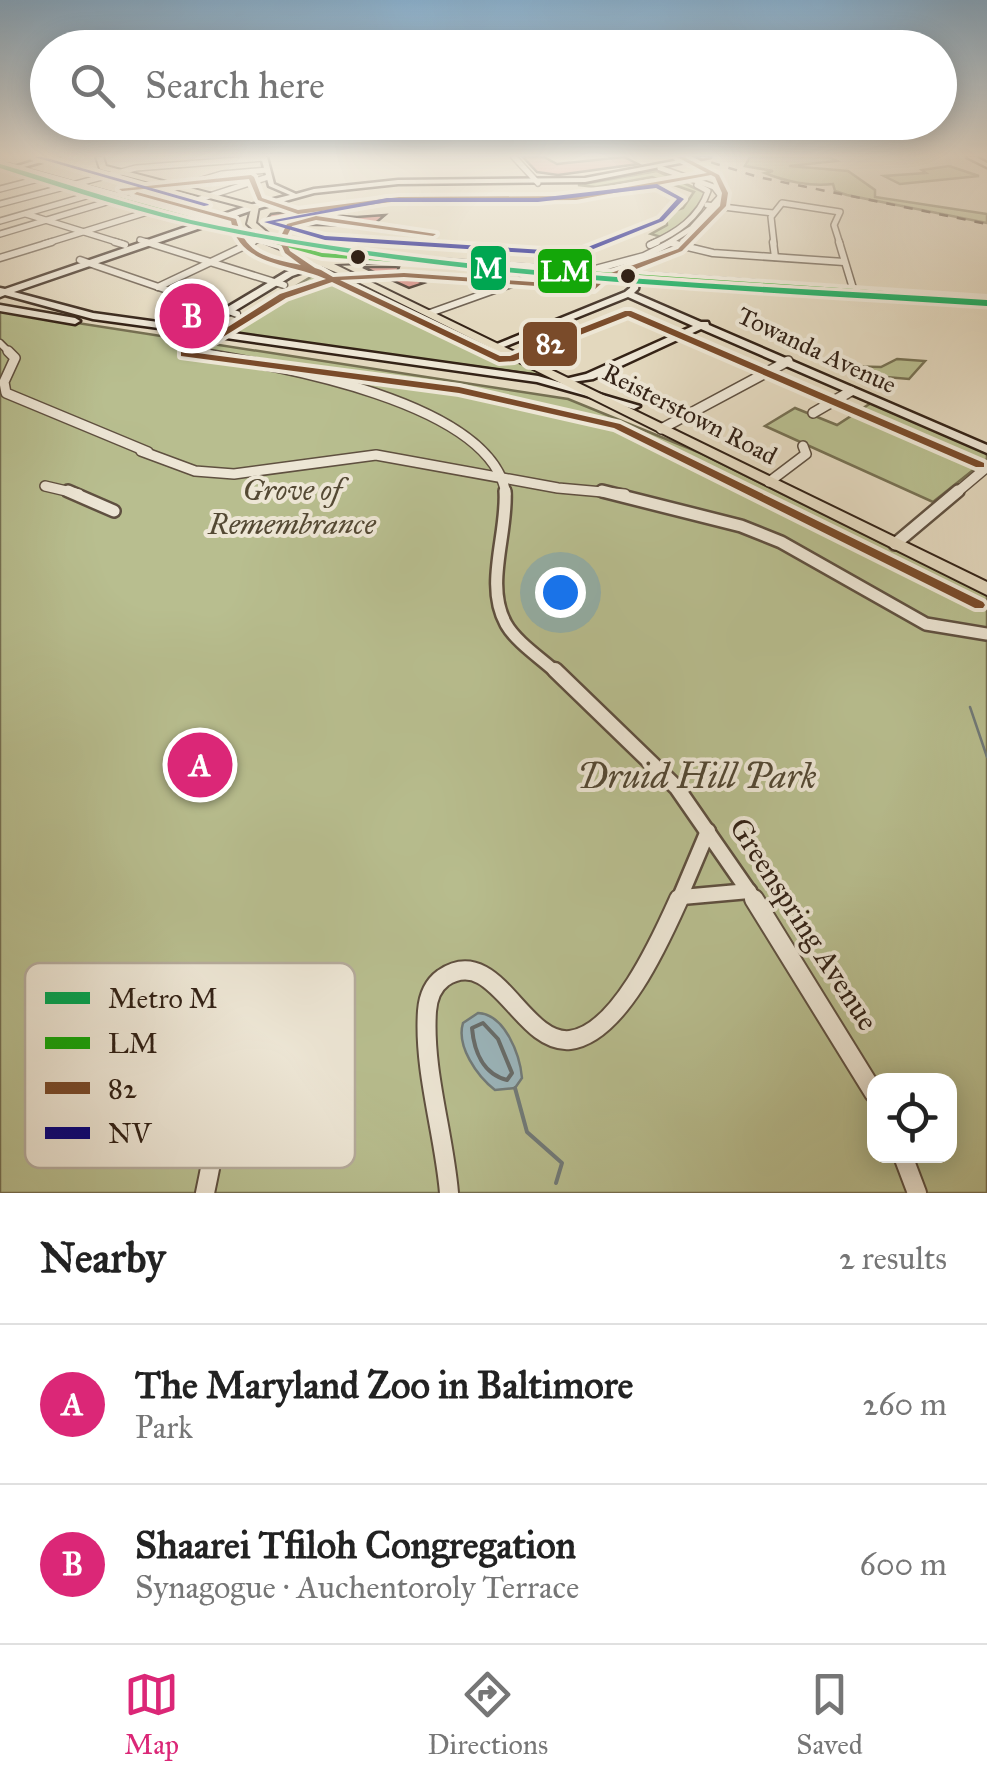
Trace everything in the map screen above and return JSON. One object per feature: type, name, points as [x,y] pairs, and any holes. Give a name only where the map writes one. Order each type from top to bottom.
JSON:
[{"type":"main road","name":"Reisterstown Road","points":[[169,213],[305,249],[900,540],[987,576]]},
{"type":"main road","points":[[1,291],[229,213]]},
{"type":"main road","points":[[202,222],[233,213]]},
{"type":"main road","points":[[257,213],[251,224],[265,235],[261,238]]},
{"type":"main road","name":"Reisterstown Road","points":[[261,238],[331,261]]},
{"type":"main road","points":[[85,262],[144,241]]},
{"type":"main road","points":[[198,335],[280,283],[331,261],[396,259],[987,302]]},
{"type":"main road","points":[[331,261],[582,274]]},
{"type":"main road","points":[[501,344],[628,294],[636,278]]},
{"type":"main road","points":[[1,291],[86,315],[532,386],[628,408]]},
{"type":"main road","name":"Towanda Avenue","points":[[628,294],[987,449]]},
{"type":"main road","points":[[0,308],[579,384],[705,324]]},
{"type":"main road","name":"Reisterstown Road","points":[[900,540],[987,589]]},
{"type":"street","points":[[0,223],[30,213]]},
{"type":"street","points":[[0,234],[75,213]]},
{"type":"street","points":[[0,258],[151,213]]},
{"type":"street","points":[[582,274],[590,264],[662,240],[681,228],[694,213]]},
{"type":"street","points":[[582,274],[673,243],[693,230],[708,213]]},
{"type":"street","points":[[773,213],[775,257]]},
{"type":"street","points":[[840,213],[834,225],[854,293]]},
{"type":"street","points":[[26,214],[124,245]]},
{"type":"street","points":[[0,223],[15,230]]},
{"type":"street","points":[[158,287],[261,238]]},
{"type":"street","points":[[662,240],[713,253],[844,262]]},
{"type":"street","points":[[144,241],[280,283]]},
{"type":"street","points":[[85,262],[232,313]]},
{"type":"street","points":[[435,312],[542,273]]},
{"type":"street","points":[[198,335],[179,343],[180,349],[318,371],[387,394],[456,434],[496,465],[503,478]]},
{"type":"street","points":[[198,335],[196,348],[207,354]]},
{"type":"street","points":[[0,343],[15,358],[4,382],[6,393],[141,451],[196,470],[234,474],[362,454],[622,493],[755,530],[878,600],[943,629],[987,634]]},
{"type":"street","points":[[666,426],[788,361]]},
{"type":"street","points":[[814,414],[852,390]]},
{"type":"street","points":[[774,479],[806,454],[803,446]]},
{"type":"street","points":[[900,540],[987,468]]},
{"type":"street","name":"Greenspring Avenue","points":[[503,478],[497,598],[507,627],[644,752],[708,832],[867,1082]]},
{"type":"street","points":[[45,486],[79,494],[114,511]]},
{"type":"street","points":[[449,1193],[445,1132],[428,1028],[429,996],[436,984],[457,972],[470,971],[484,977],[546,1033],[572,1040],[586,1036],[598,1029],[627,993],[682,897],[708,832]]},
{"type":"street","points":[[682,897],[749,891]]},
{"type":"street","points":[[905,1163],[917,1193]]},
{"type":"street","points":[[205,1193],[210,1168]]},
{"type":"green space","points":[[692,213],[661,237],[651,234],[667,225],[666,214]]},
{"type":"green space","points":[[935,213],[987,214],[987,223]]},
{"type":"green space","points":[[324,269],[339,270],[547,376],[220,332]]},
{"type":"green space","name":"Druid Hill Park","points":[[0,311],[568,399],[698,452],[987,595],[987,1193],[0,1193]]},
{"type":"green space","points":[[897,359],[925,361],[909,379],[850,374],[841,366],[881,367]]},
{"type":"green space","points":[[871,403],[987,453],[987,459],[933,502],[765,426],[795,408],[837,425]]},
{"type":"water","points":[[478,1013],[496,1020],[509,1037],[522,1078],[515,1088],[495,1090],[470,1060],[463,1041],[463,1023]]},
{"type":"building","points":[[271,214],[385,215],[372,226],[263,224]]},
{"type":"building","points":[[363,267],[399,267],[397,272],[424,283],[409,288]]},
{"type":"waterway","points":[[970,707],[987,757]]},
{"type":"waterway","points":[[515,1088],[527,1132],[562,1163],[556,1183]]},
{"type":"railway","points":[[932,213],[987,224]]},
{"type":"metro line","name":"M","points":[[156,213],[314,245],[505,270],[987,303]]},
{"type":"transit line","name":"LM","points":[[171,213],[322,255],[987,300]]},
{"type":"transit line","name":"82","points":[[207,213],[234,220],[236,233],[253,252],[319,271]]},
{"type":"transit line","name":"NV","points":[[318,213],[267,222],[325,238],[576,254],[661,220],[668,213]]},
{"type":"transit line","name":"82","points":[[196,351],[283,296],[337,278],[404,275],[591,288],[600,280],[680,250],[716,213]]},
{"type":"transit line","name":"82","points":[[433,234],[316,218],[289,225],[282,240],[287,252],[313,270],[499,359],[511,359],[628,313],[980,465]]},
{"type":"transit line","name":"82","points":[[184,354],[459,390],[617,426],[979,605]]},
{"type":"place","name":"Shaarei Tfiloh Congregation","points":[[192,316]]},
{"type":"place","name":"The Maryland Zoo in Baltimore","points":[[200,765]]},
{"type":"park label","name":"Grove of Remembrance","points":[[292,507]]}]
